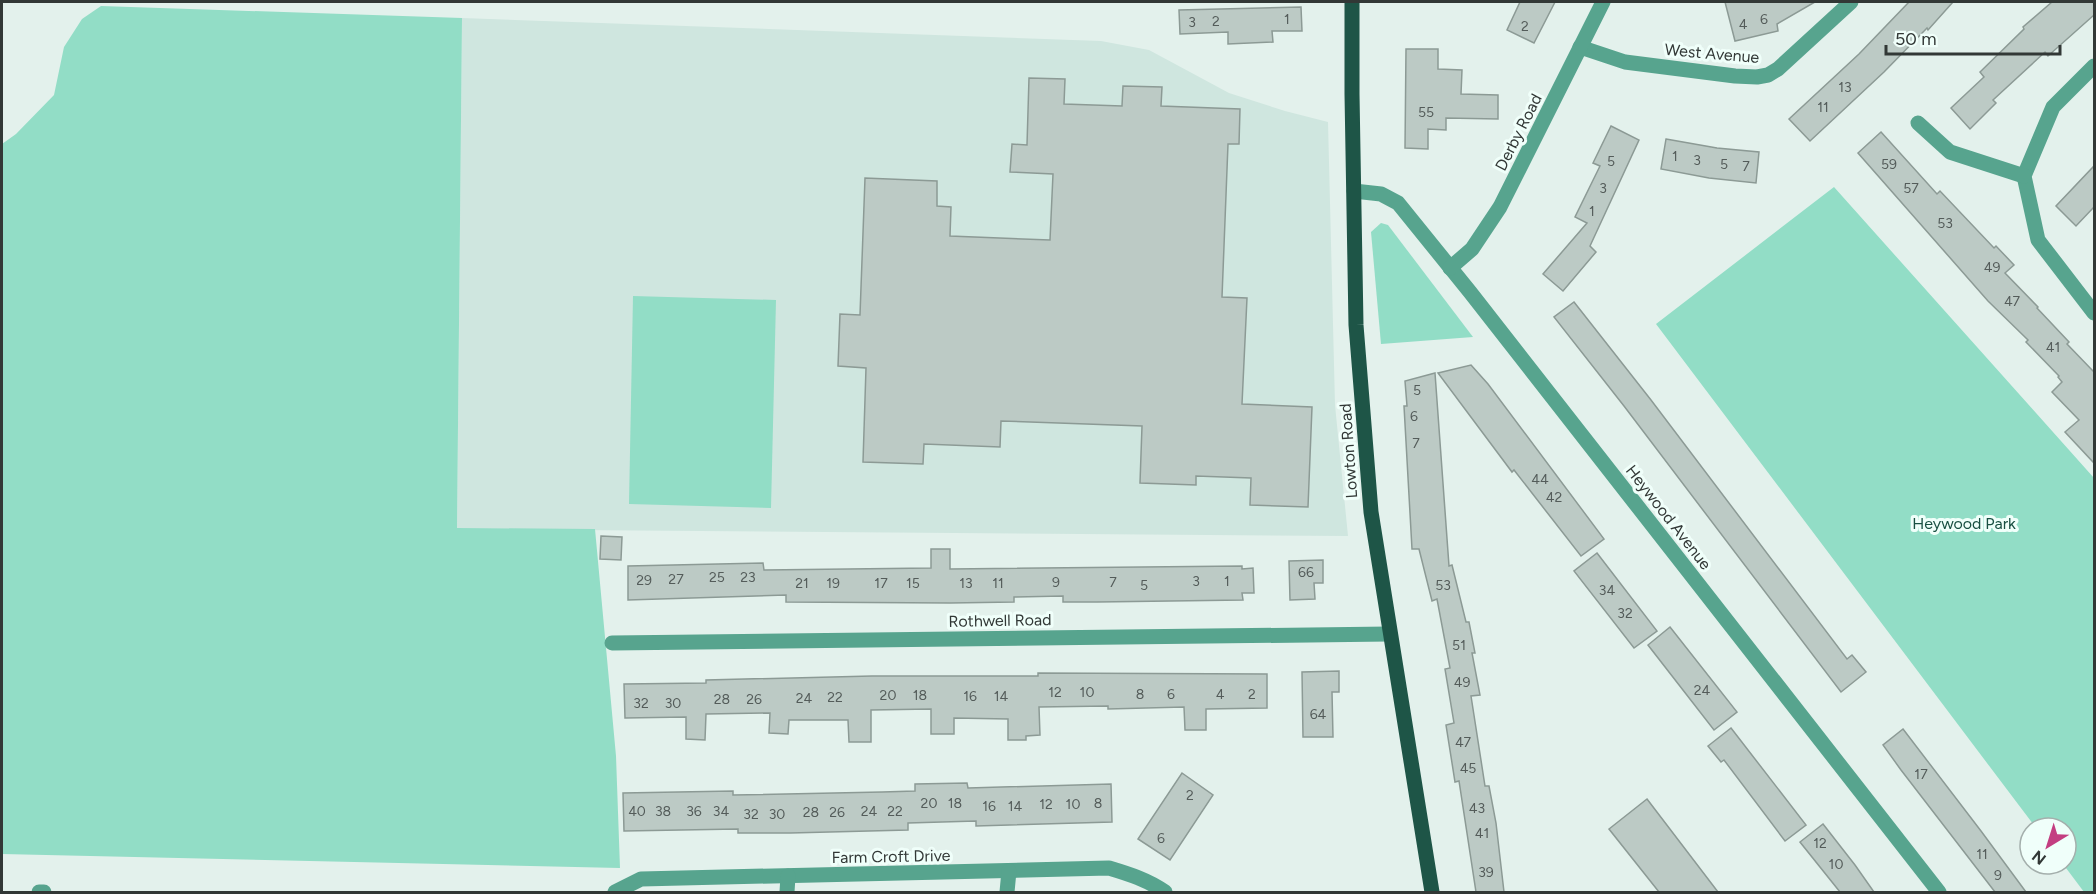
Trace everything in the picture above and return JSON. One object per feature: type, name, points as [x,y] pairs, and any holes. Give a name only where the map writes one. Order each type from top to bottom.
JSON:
[{"type":"main road","name":"Lowton Road","points":[[1352,2],[1356,325],[1371,512],[1432,892]]},
{"type":"street","name":"Derby Road","points":[[1450,268],[1472,249],[1500,207],[1603,2]]},
{"type":"street","name":"West Avenue","points":[[1580,47],[1625,62],[1735,76],[1768,75],[1792,57],[1851,2]]},
{"type":"street","points":[[2094,66],[2053,108],[2024,176],[2038,240],[2094,313]]},
{"type":"street","points":[[1918,123],[1950,152],[2024,176]]},
{"type":"street","name":"Heywood Avenue","points":[[1353,190],[1381,194],[1398,203],[1939,892]]},
{"type":"street","name":"Rothwell Road","points":[[612,643],[1389,633]]},
{"type":"street","name":"Farm Croft Drive","points":[[615,892],[641,879],[1109,868],[1132,875],[1165,892]]},
{"type":"street","points":[[1008,892],[1009,871]]},
{"type":"street","points":[[787,892],[788,876]]},
{"type":"street","points":[[39,892],[44,892]]},
{"type":"shaded area","points":[[462,18],[1101,41],[1149,50],[1229,93],[1328,122],[1335,405],[1348,536],[457,529]]},
{"type":"green space","points":[[101,6],[462,18],[457,528],[595,529],[616,756],[620,868],[2,854],[2,144],[16,134],[54,95],[64,47],[82,19]]},
{"type":"green space","name":"Heywood Park","points":[[1834,187],[2094,478],[2094,892],[2084,892],[2072,876],[2078,876],[2078,816],[2027,816],[1656,324]]},
{"type":"green space","points":[[1381,223],[1388,225],[1473,337],[1381,344],[1371,232]]},
{"type":"green space","points":[[633,296],[776,300],[771,508],[629,504]]},
{"type":"building","points":[[1520,2],[1555,2],[1534,43],[1507,30]]},
{"type":"building","points":[[1725,2],[1815,2],[1777,24],[1778,31],[1735,41]]},
{"type":"building","points":[[1909,2],[1953,2],[1928,30],[1927,28],[1810,141],[1789,119],[1859,54]]},
{"type":"building","points":[[2052,2],[2094,2],[2094,15],[2048,56],[2045,52],[1993,100],[1996,103],[1970,129],[1951,108],[1984,77],[1980,72],[2024,29],[2023,27]]},
{"type":"building","points":[[1301,7],[1302,31],[1272,31],[1273,42],[1228,44],[1228,32],[1180,34],[1179,10]]},
{"type":"building","points":[[1406,49],[1438,49],[1438,69],[1462,70],[1461,94],[1498,95],[1498,119],[1446,118],[1446,130],[1428,129],[1428,149],[1405,148]]},
{"type":"building","points":[[1029,78],[1065,79],[1064,104],[1122,106],[1123,86],[1162,87],[1161,106],[1240,109],[1239,144],[1228,144],[1222,297],[1247,298],[1242,404],[1312,407],[1308,507],[1250,505],[1251,478],[1196,476],[1196,485],[1140,483],[1142,426],[1001,421],[1000,447],[924,444],[923,464],[863,462],[866,368],[838,366],[840,314],[860,315],[865,178],[937,181],[937,206],[951,207],[950,236],[1050,240],[1053,174],[1010,172],[1012,144],[1027,145]]},
{"type":"building","points":[[1611,126],[1639,140],[1590,246],[1596,252],[1563,291],[1543,274],[1587,223],[1575,217],[1600,166],[1593,163]]},
{"type":"building","points":[[1881,132],[1937,194],[1940,191],[1994,248],[1996,246],[2014,265],[2005,273],[2038,307],[2069,342],[2067,344],[2094,372],[2094,463],[2065,432],[2079,420],[2052,392],[2062,382],[2059,376],[2026,342],[2028,340],[1988,301],[1858,153]]},
{"type":"building","points":[[1666,139],[1717,148],[1759,152],[1756,183],[1709,178],[1661,169]]},
{"type":"building","points":[[2094,166],[2094,207],[2076,226],[2056,206]]},
{"type":"building","points":[[1574,302],[1847,659],[1852,655],[1866,672],[1841,692],[1554,317]]},
{"type":"building","points":[[1471,365],[1488,384],[1604,539],[1581,556],[1514,470],[1512,472],[1438,373]]},
{"type":"building","points":[[1435,373],[1449,566],[1452,565],[1466,622],[1469,622],[1475,653],[1472,653],[1480,695],[1471,696],[1485,786],[1489,786],[1496,823],[1504,892],[1476,892],[1459,781],[1455,782],[1446,725],[1454,723],[1445,669],[1450,668],[1437,599],[1432,601],[1419,549],[1412,549],[1404,406],[1407,406],[1405,381]]},
{"type":"building","points":[[601,536],[622,537],[621,560],[600,559]]},
{"type":"building","points":[[931,549],[950,549],[950,569],[1242,566],[1242,569],[1253,568],[1254,593],[1242,593],[1243,600],[1097,602],[1063,602],[1063,596],[1014,597],[1014,602],[950,603],[786,602],[786,595],[628,600],[628,566],[763,563],[764,570],[931,568]]},
{"type":"building","points":[[1597,553],[1657,631],[1634,648],[1574,571]]},
{"type":"building","points":[[1323,560],[1323,583],[1314,583],[1315,599],[1290,600],[1289,561]]},
{"type":"building","points":[[1670,627],[1737,712],[1714,730],[1648,645]]},
{"type":"building","points":[[1339,671],[1339,692],[1332,692],[1333,737],[1303,737],[1302,672]]},
{"type":"building","points":[[1038,673],[1267,674],[1267,708],[1206,709],[1206,730],[1185,730],[1184,707],[1108,709],[1108,706],[1039,707],[1040,735],[1026,736],[1026,740],[1008,740],[1008,719],[954,718],[954,734],[931,734],[931,709],[871,710],[871,742],[849,742],[848,720],[789,720],[788,734],[769,733],[770,713],[706,714],[705,740],[686,739],[686,717],[625,718],[624,684],[872,676],[1038,676]]},
{"type":"building","points":[[1731,728],[1806,825],[1785,841],[1724,760],[1721,762],[1708,746]]},
{"type":"building","points":[[1903,729],[2026,892],[1995,892],[1901,770],[1883,745]]},
{"type":"building","points":[[1182,773],[1213,795],[1170,860],[1138,839]]},
{"type":"building","points":[[967,783],[968,788],[1111,784],[1112,822],[976,826],[976,821],[908,823],[908,830],[790,833],[738,833],[738,829],[624,831],[623,793],[733,791],[733,795],[882,792],[915,791],[915,784]]},
{"type":"building","points":[[1647,799],[1718,892],[1659,892],[1609,829]]},
{"type":"building","points":[[1823,824],[1874,892],[1840,892],[1800,842]]}]
